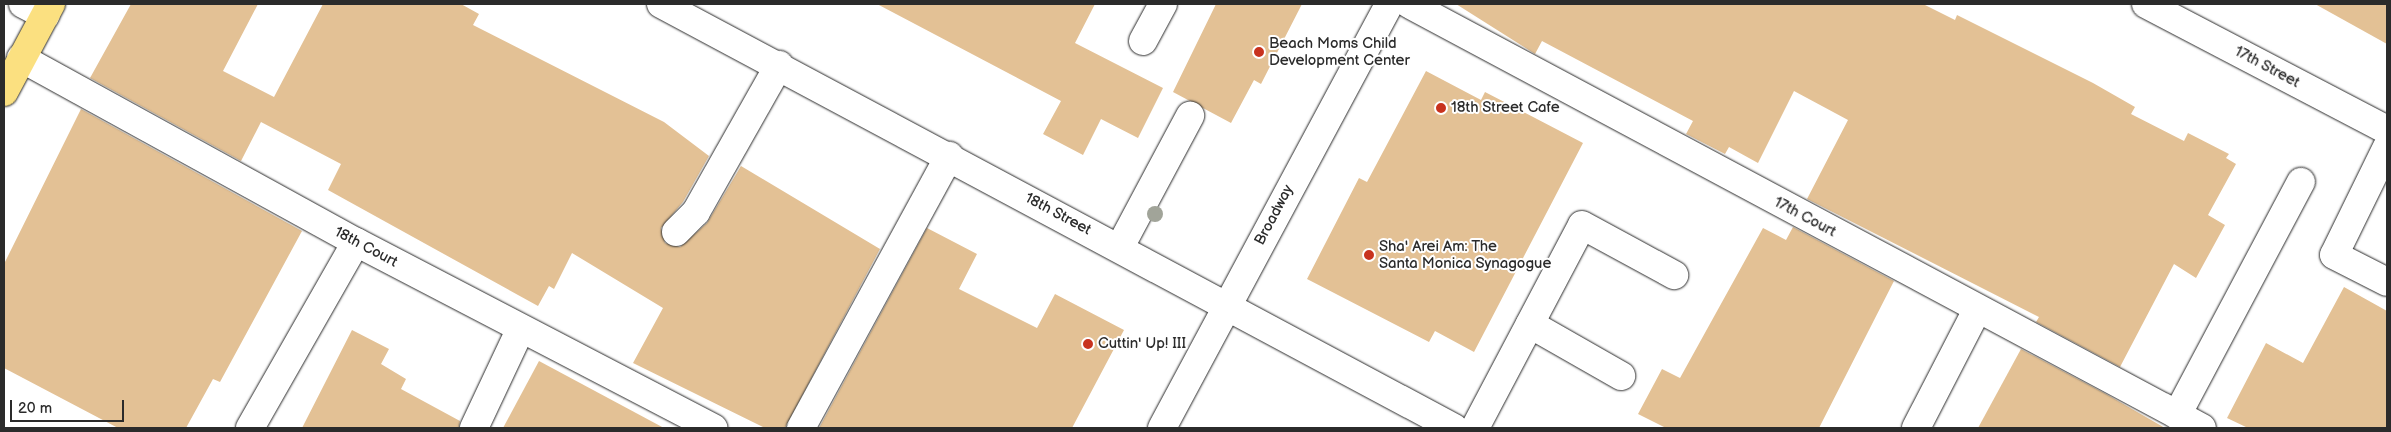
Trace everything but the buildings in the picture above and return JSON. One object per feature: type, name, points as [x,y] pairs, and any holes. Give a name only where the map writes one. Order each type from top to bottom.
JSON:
[{"type":"main road","points":[[4,92],[21,58],[40,8]]},
{"type":"street","name":"18th Street","points":[[661,4],[1120,247],[1454,428]]},
{"type":"street","points":[[1143,41],[1162,4]]},
{"type":"street","name":"Broadway","points":[[1162,428],[1226,305],[1389,4]]},
{"type":"street","name":"17th Court","points":[[1409,4],[1977,310],[2202,428]]},
{"type":"street","name":"17th Street","points":[[2146,4],[2387,130]]},
{"type":"street","name":"18th Court","points":[[21,58],[356,242],[714,428]]},
{"type":"street","points":[[676,232],[696,212],[779,65]]},
{"type":"street","points":[[1120,247],[1190,116]]},
{"type":"street","points":[[2387,147],[2334,255],[2387,282]]},
{"type":"street","points":[[801,428],[949,156]]},
{"type":"street","points":[[2177,415],[2301,182]]},
{"type":"street","points":[[1476,428],[1582,225],[1674,275]]},
{"type":"street","points":[[250,428],[356,242]]},
{"type":"street","points":[[1916,428],[1977,310]]},
{"type":"street","points":[[1530,324],[1621,376]]},
{"type":"street","points":[[474,428],[521,328]]},
{"type":"place","name":"Beach Moms Child Development Center","points":[[1259,52]]},
{"type":"place","name":"18th Street Cafe","points":[[1441,108]]},
{"type":"place","name":"Sha' Arei Am: The Santa Monica Synagogue","points":[[1369,255]]},
{"type":"place","name":"Cuttin' Up! III","points":[[1088,344]]}]
